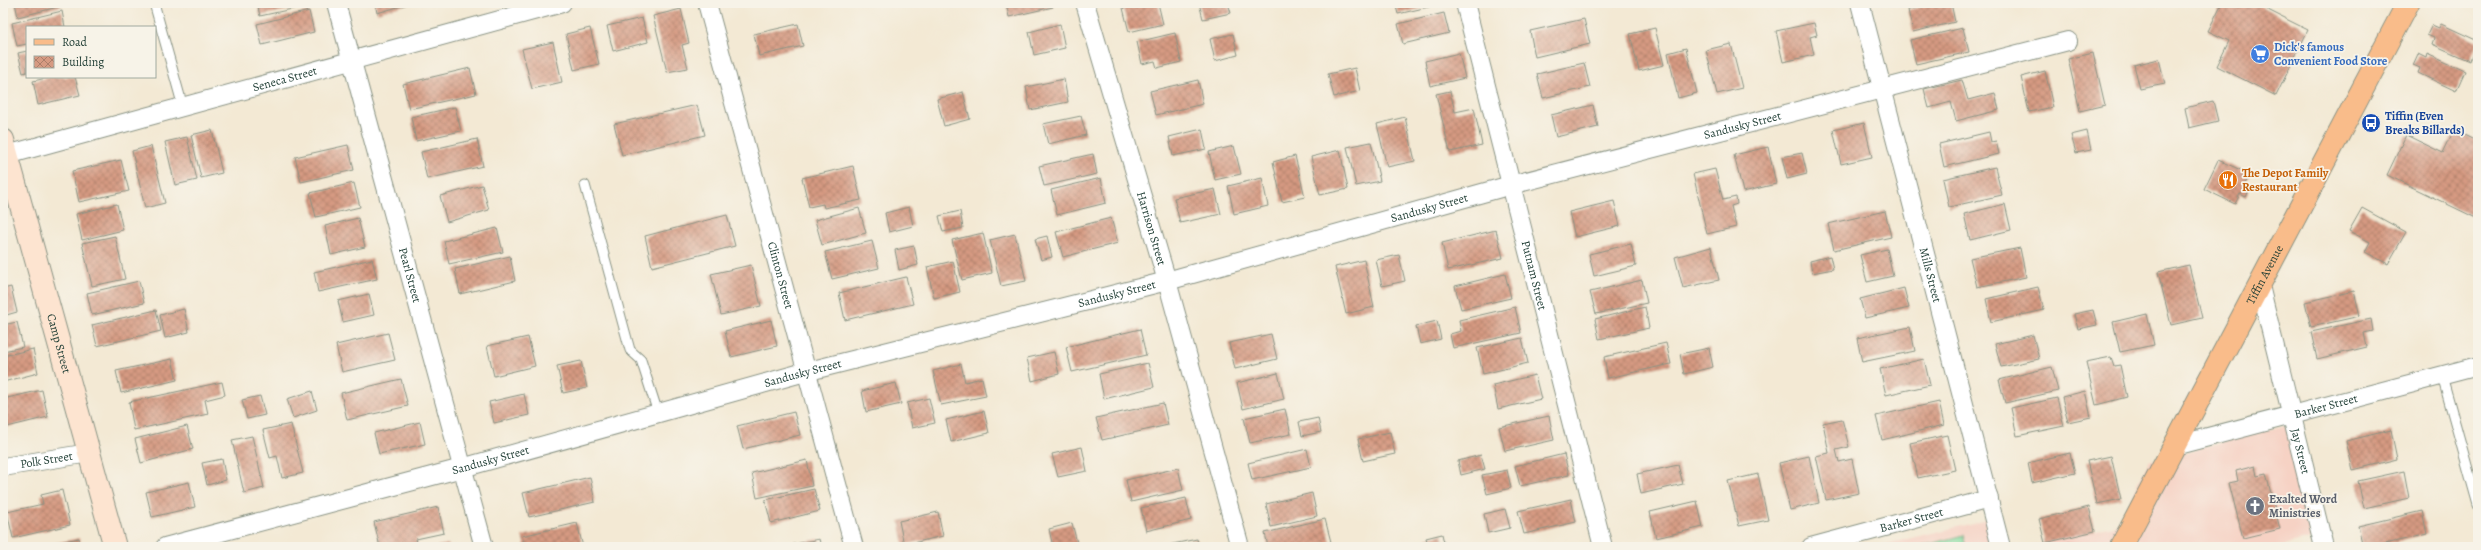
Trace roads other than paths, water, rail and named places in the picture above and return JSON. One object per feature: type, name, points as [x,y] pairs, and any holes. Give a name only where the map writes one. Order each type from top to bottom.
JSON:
[{"type":"main road","name":"Tiffin Avenue","points":[[2121,547],[2408,3]]},
{"type":"street","name":"Pearl Street","points":[[336,3],[484,547]]},
{"type":"street","name":"Seneca Street","points":[[5,147],[183,107],[351,60],[518,10],[562,3]]},
{"type":"street","name":"Clinton Street","points":[[707,3],[805,372],[854,547]]},
{"type":"street","name":"Harrison Street","points":[[1085,3],[1167,281],[1240,547]]},
{"type":"street","name":"Putnam Street","points":[[1465,3],[1603,547]]},
{"type":"street","name":"Mills Street","points":[[1860,3],[1881,89],[2001,547]]},
{"type":"street","name":"Sandusky Street","points":[[165,547],[462,468],[805,372],[1167,281],[1511,184],[2068,41]]},
{"type":"street","name":"Camp Street","points":[[5,147],[115,547]]},
{"type":"street","name":"Jay Street","points":[[2260,286],[2324,547]]},
{"type":"street","name":"Barker Street","points":[[2174,446],[2478,366]]},
{"type":"street","name":"Polk Street","points":[[3,467],[89,453]]},
{"type":"street","name":"Barker Street","points":[[1811,547],[1989,499]]},
{"type":"lane","points":[[154,3],[183,107]]},
{"type":"lane","points":[[585,185],[630,350],[641,360],[658,413]]},
{"type":"lane","points":[[2442,376],[2478,505]]},
{"type":"place","name":"Dick's famous Convenient Food Store","points":[[2260,54]]},
{"type":"place","name":"Tiffin (Even Breaks Billards)","points":[[2371,123]]},
{"type":"place","name":"The Depot Family Restaurant","points":[[2228,180]]},
{"type":"place","name":"Exalted Word Ministries","points":[[2255,506]]}]
